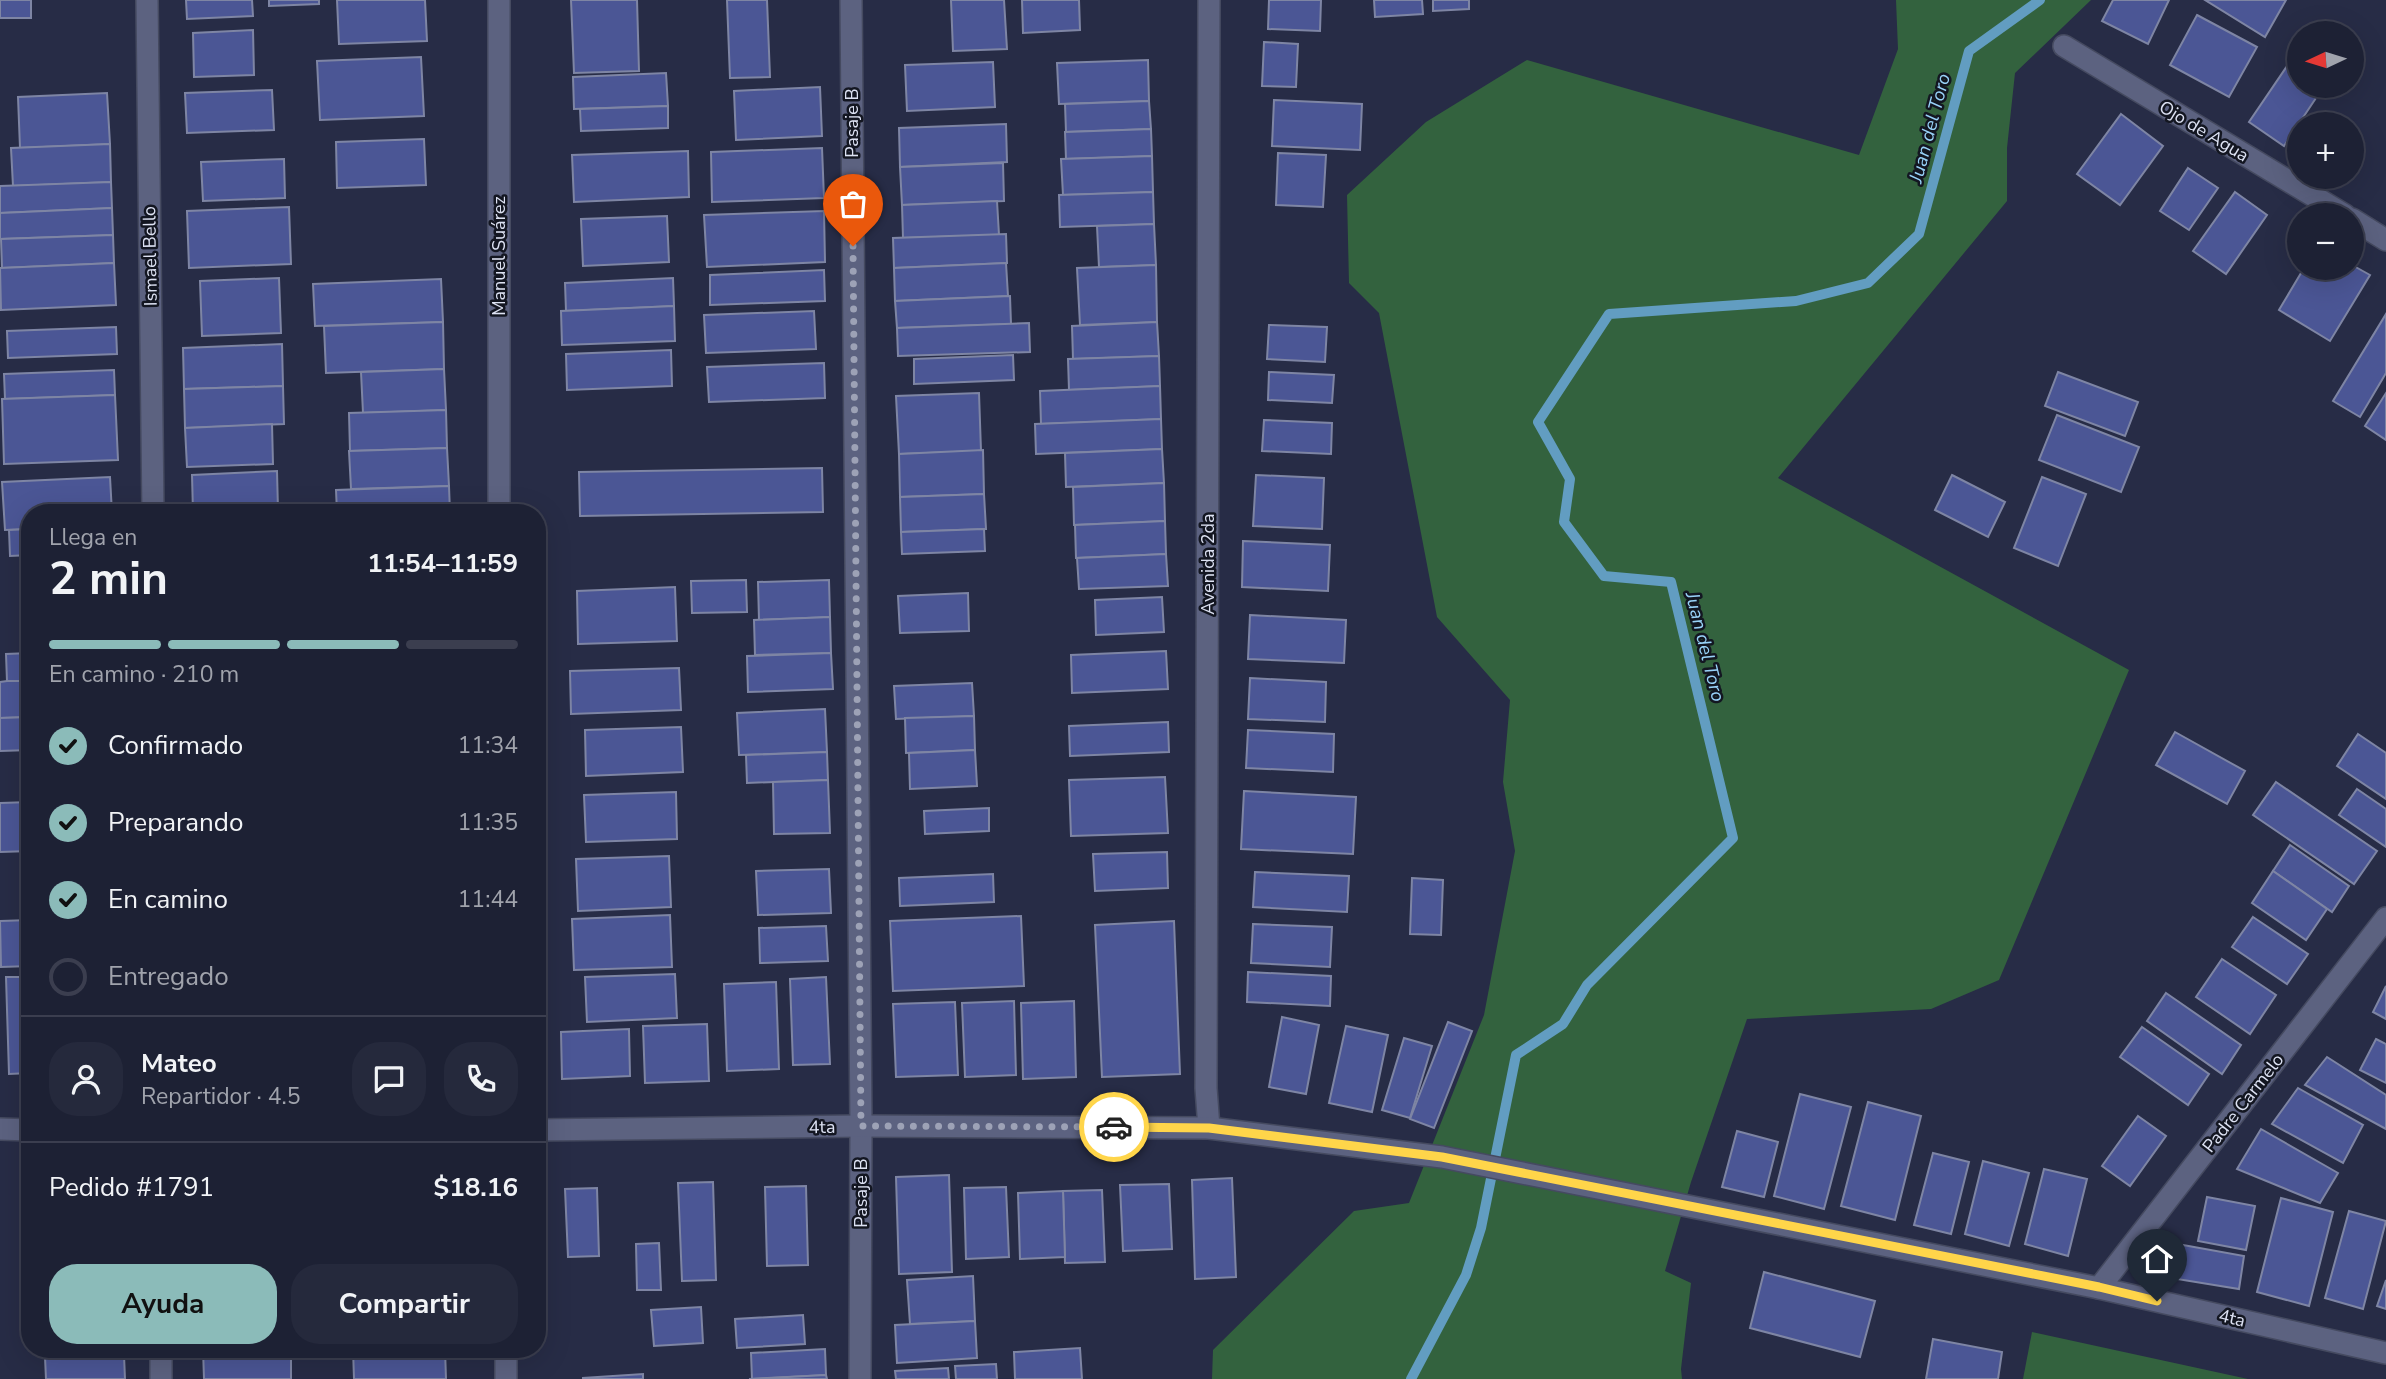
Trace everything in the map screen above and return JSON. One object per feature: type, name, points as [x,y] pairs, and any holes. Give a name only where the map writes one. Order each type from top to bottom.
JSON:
[{"type":"street","name":"Ismael Bello","points":[[147,0],[153,504]]},
{"type":"street","name":"Manuel Suárez","points":[[499,0],[499,504]]},
{"type":"street","name":"Pasaje B","points":[[851,0],[861,1126],[860,1379]]},
{"type":"street","name":"Avenida 2da","points":[[1209,0],[1206,1074],[1209,1128]]},
{"type":"street","name":"Ojo de Agua","points":[[2064,46],[2325,203]]},
{"type":"street","points":[[2364,226],[2386,240]]},
{"type":"street","name":"Padre Carmelo","points":[[2099,1287],[2386,918]]},
{"type":"street","name":"4ta","points":[[546,1130],[861,1126],[1209,1128],[1442,1157],[2099,1287],[2386,1353]]},
{"type":"street","points":[[0,1129],[21,1130]]},
{"type":"street","points":[[161,1358],[161,1379]]},
{"type":"street","points":[[506,1358],[506,1379]]},
{"type":"green space","points":[[1896,0],[2091,0],[2015,73],[2007,148],[2007,201],[1778,478],[2129,670],[1999,980],[1931,1009],[1747,1019],[1691,1182],[1665,1271],[1691,1283],[1682,1379],[1212,1379],[1213,1350],[1354,1211],[1409,1203],[1484,1015],[1515,851],[1503,782],[1510,700],[1437,617],[1379,313],[1349,283],[1347,195],[1426,122],[1527,60],[1859,155],[1898,49]]},
{"type":"green space","points":[[2032,1332],[2248,1379],[2023,1379]]},
{"type":"building","points":[[0,0],[31,0],[31,18],[0,18]]},
{"type":"building","points":[[186,0],[252,0],[253,16],[187,19]]},
{"type":"building","points":[[269,0],[319,0],[319,4],[269,6]]},
{"type":"building","points":[[337,0],[425,0],[427,41],[339,44]]},
{"type":"building","points":[[571,0],[637,0],[639,71],[574,73]]},
{"type":"building","points":[[727,0],[767,0],[770,77],[730,78]]},
{"type":"building","points":[[951,0],[1004,0],[1007,49],[953,51]]},
{"type":"building","points":[[1022,0],[1079,0],[1080,30],[1023,33]]},
{"type":"building","points":[[1269,0],[1321,0],[1320,31],[1268,29]]},
{"type":"building","points":[[1374,0],[1422,0],[1423,14],[1375,17]]},
{"type":"building","points":[[1433,0],[1469,0],[1469,9],[1433,11]]},
{"type":"building","points":[[2113,0],[2169,0],[2148,44],[2102,21]]},
{"type":"building","points":[[2205,0],[2286,0],[2265,37]]},
{"type":"building","points":[[2197,15],[2257,47],[2229,97],[2170,65]]},
{"type":"building","points":[[253,30],[254,75],[194,77],[193,33]]},
{"type":"building","points":[[1264,42],[1298,44],[1296,87],[1262,86]]},
{"type":"building","points":[[421,57],[424,116],[320,120],[317,61]]},
{"type":"building","points":[[1148,60],[1149,101],[1059,104],[1057,63]]},
{"type":"building","points":[[993,62],[995,107],[907,111],[905,65]]},
{"type":"building","points":[[2287,66],[2287,98],[2316,98],[2307,112],[2287,112],[2287,142],[2284,146],[2249,122]]},
{"type":"building","points":[[666,73],[668,106],[574,109],[573,77]]},
{"type":"building","points":[[820,87],[822,136],[736,140],[734,91]]},
{"type":"building","points":[[272,90],[274,130],[187,133],[185,93]]},
{"type":"building","points":[[107,93],[110,144],[20,148],[18,97]]},
{"type":"building","points":[[1274,100],[1362,104],[1360,150],[1272,146]]},
{"type":"building","points":[[1149,101],[1151,129],[1066,132],[1065,104]]},
{"type":"building","points":[[668,106],[668,128],[581,131],[580,109]]},
{"type":"building","points":[[2121,114],[2163,146],[2120,205],[2077,174]]},
{"type":"building","points":[[1006,124],[1007,162],[900,167],[899,128]]},
{"type":"building","points":[[1151,129],[1152,156],[1066,159],[1065,132]]},
{"type":"building","points":[[424,139],[426,185],[337,188],[336,142]]},
{"type":"building","points":[[110,144],[111,182],[13,186],[11,148]]},
{"type":"building","points":[[822,148],[824,198],[712,202],[711,152]]},
{"type":"building","points":[[688,151],[689,197],[574,202],[572,155]]},
{"type":"building","points":[[1278,153],[1326,155],[1323,207],[1276,205]]},
{"type":"building","points":[[1152,156],[1153,192],[1063,195],[1061,159]]},
{"type":"building","points":[[284,159],[285,198],[203,201],[201,162]]},
{"type":"building","points":[[1003,163],[1004,201],[902,205],[900,167]]},
{"type":"building","points":[[2188,168],[2218,188],[2189,230],[2160,211]]},
{"type":"building","points":[[111,182],[112,208],[0,213],[0,186]]},
{"type":"building","points":[[1153,192],[1154,224],[1060,227],[1059,195]]},
{"type":"building","points":[[2235,192],[2267,215],[2226,274],[2193,251]]},
{"type":"building","points":[[997,201],[999,235],[903,238],[902,205]]},
{"type":"building","points":[[289,207],[291,264],[189,268],[187,211]]},
{"type":"building","points":[[112,208],[113,235],[0,239],[0,213]]},
{"type":"building","points":[[824,211],[825,262],[707,267],[704,215]]},
{"type":"building","points":[[667,216],[669,262],[583,266],[581,219]]},
{"type":"building","points":[[1154,224],[1156,265],[1099,267],[1097,226]]},
{"type":"building","points":[[1006,234],[1007,263],[894,268],[893,238]]},
{"type":"building","points":[[113,235],[114,263],[2,268],[1,239]]},
{"type":"building","points":[[114,263],[116,305],[1,310],[0,268]]},
{"type":"building","points":[[1006,263],[1008,296],[895,301],[894,268]]},
{"type":"building","points":[[1156,265],[1157,322],[1080,325],[1077,268]]},
{"type":"building","points":[[824,270],[825,301],[710,305],[710,275]]},
{"type":"building","points":[[2364,272],[2370,275],[2330,341],[2279,310],[2297,280],[2364,280]]},
{"type":"building","points":[[279,278],[281,333],[202,336],[200,281]]},
{"type":"building","points":[[673,278],[674,306],[566,311],[565,283]]},
{"type":"building","points":[[441,279],[443,322],[315,326],[313,284]]},
{"type":"building","points":[[1010,296],[1011,324],[897,328],[895,301]]},
{"type":"building","points":[[674,306],[675,341],[562,345],[561,311]]},
{"type":"building","points":[[814,311],[816,349],[706,353],[704,315]]},
{"type":"building","points":[[2386,314],[2386,373],[2360,417],[2333,401]]},
{"type":"building","points":[[443,322],[444,369],[326,373],[324,326]]},
{"type":"building","points":[[1157,322],[1159,356],[1073,359],[1072,326]]},
{"type":"building","points":[[1029,323],[1030,352],[898,356],[897,328]]},
{"type":"building","points":[[1269,325],[1327,327],[1325,362],[1267,359]]},
{"type":"building","points":[[116,327],[117,354],[8,358],[7,331]]},
{"type":"building","points":[[282,344],[283,386],[184,389],[183,348]]},
{"type":"building","points":[[671,350],[672,386],[567,390],[566,354]]},
{"type":"building","points":[[1013,355],[1014,380],[914,384],[914,359]]},
{"type":"building","points":[[1159,356],[1160,386],[1069,390],[1068,359]]},
{"type":"building","points":[[824,363],[825,398],[709,402],[707,367]]},
{"type":"building","points":[[444,369],[446,410],[363,413],[361,372]]},
{"type":"building","points":[[114,370],[115,395],[5,399],[4,374]]},
{"type":"building","points":[[1269,372],[1334,375],[1332,403],[1268,400]]},
{"type":"building","points":[[2058,372],[2138,402],[2125,436],[2045,406]]},
{"type":"building","points":[[283,386],[284,424],[185,428],[184,389]]},
{"type":"building","points":[[1160,386],[1161,419],[1041,424],[1040,391]]},
{"type":"building","points":[[979,393],[981,451],[899,454],[896,396]]},
{"type":"building","points":[[2386,393],[2386,440],[2365,426]]},
{"type":"building","points":[[115,395],[118,460],[4,464],[2,399]]},
{"type":"building","points":[[446,410],[447,448],[350,451],[349,413]]},
{"type":"building","points":[[2057,415],[2139,447],[2121,492],[2039,460]]},
{"type":"building","points":[[1161,419],[1162,449],[1036,454],[1035,424]]},
{"type":"building","points":[[1264,420],[1332,423],[1331,454],[1262,451]]},
{"type":"building","points":[[272,424],[273,464],[187,467],[185,428]]},
{"type":"building","points":[[447,448],[449,486],[351,489],[349,451]]},
{"type":"building","points":[[1162,449],[1164,483],[1066,487],[1065,453]]},
{"type":"building","points":[[983,450],[984,494],[900,497],[899,454]]},
{"type":"building","points":[[822,468],[823,512],[580,516],[579,472]]},
{"type":"building","points":[[277,471],[278,504],[193,504],[192,475]]},
{"type":"building","points":[[1256,475],[1324,478],[1322,529],[1253,526]]},
{"type":"building","points":[[1952,475],[2005,502],[1988,537],[1935,510]]},
{"type":"building","points":[[110,477],[112,504],[21,504],[21,529],[5,530],[2,482]]},
{"type":"building","points":[[2042,477],[2086,494],[2058,566],[2014,548]]},
{"type":"building","points":[[1164,483],[1165,521],[1074,525],[1073,487]]},
{"type":"building","points":[[449,486],[450,504],[337,504],[336,490]]},
{"type":"building","points":[[984,494],[986,529],[901,532],[900,497]]},
{"type":"building","points":[[1165,521],[1166,554],[1076,558],[1075,525]]},
{"type":"building","points":[[21,529],[21,555],[10,556],[9,530]]},
{"type":"building","points":[[984,529],[985,551],[902,554],[901,532]]},
{"type":"building","points":[[1243,541],[1330,545],[1328,591],[1242,587]]},
{"type":"building","points":[[1166,554],[1168,586],[1079,589],[1077,558]]},
{"type":"building","points":[[746,580],[747,612],[692,613],[691,581]]},
{"type":"building","points":[[829,580],[830,617],[759,620],[758,582]]},
{"type":"building","points":[[675,587],[677,641],[578,644],[577,591]]},
{"type":"building","points":[[968,593],[969,631],[900,633],[898,596]]},
{"type":"building","points":[[1162,597],[1164,632],[1096,635],[1095,600]]},
{"type":"building","points":[[1250,615],[1346,620],[1344,663],[1248,659]]},
{"type":"building","points":[[830,617],[831,653],[755,655],[754,620]]},
{"type":"building","points":[[1166,651],[1168,689],[1072,693],[1071,655]]},
{"type":"building","points":[[21,653],[21,681],[7,681],[6,654]]},
{"type":"building","points":[[831,653],[833,689],[748,692],[747,656]]},
{"type":"building","points":[[679,668],[681,710],[571,714],[570,671]]},
{"type":"building","points":[[1250,678],[1326,682],[1325,722],[1248,719]]},
{"type":"building","points":[[21,681],[21,717],[0,718],[0,682]]},
{"type":"building","points":[[972,683],[974,716],[896,719],[894,686]]},
{"type":"building","points":[[825,709],[827,752],[739,755],[737,713]]},
{"type":"building","points":[[974,716],[975,750],[906,753],[905,718]]},
{"type":"building","points":[[21,717],[21,750],[0,751],[0,718]]},
{"type":"building","points":[[1168,722],[1169,752],[1070,756],[1069,726]]},
{"type":"building","points":[[681,727],[683,772],[586,776],[585,730]]},
{"type":"building","points":[[1248,730],[1334,734],[1333,772],[1246,768]]},
{"type":"building","points":[[2175,732],[2245,771],[2227,804],[2156,765]]},
{"type":"building","points":[[2358,734],[2386,753],[2386,799],[2337,766]]},
{"type":"building","points":[[975,750],[977,786],[910,789],[909,753]]},
{"type":"building","points":[[827,752],[828,780],[747,783],[746,755]]},
{"type":"building","points":[[1165,777],[1168,833],[1071,836],[1069,780]]},
{"type":"building","points":[[828,780],[830,833],[774,834],[773,782]]},
{"type":"building","points":[[2276,782],[2377,851],[2354,884],[2253,815]]},
{"type":"building","points":[[2357,789],[2386,809],[2386,847],[2339,815]]},
{"type":"building","points":[[1244,791],[1356,797],[1353,854],[1241,849]]},
{"type":"building","points":[[676,792],[677,839],[586,842],[584,795]]},
{"type":"building","points":[[21,802],[21,851],[0,852],[0,803]]},
{"type":"building","points":[[989,808],[989,831],[925,834],[924,811]]},
{"type":"building","points":[[2290,845],[2349,886],[2332,912],[2273,871]]},
{"type":"building","points":[[1167,852],[1168,888],[1095,891],[1093,854]]},
{"type":"building","points":[[669,856],[671,907],[578,911],[576,859]]},
{"type":"building","points":[[829,869],[831,913],[758,915],[756,871]]},
{"type":"building","points":[[2273,871],[2327,909],[2306,940],[2252,903]]},
{"type":"building","points":[[1255,872],[1349,876],[1347,912],[1253,907]]},
{"type":"building","points":[[993,874],[994,902],[900,906],[899,878]]},
{"type":"building","points":[[1412,878],[1443,880],[1441,935],[1410,934]]},
{"type":"building","points":[[670,915],[672,967],[574,970],[572,919]]},
{"type":"building","points":[[1021,916],[1024,986],[893,991],[890,921]]},
{"type":"building","points":[[2253,917],[2308,954],[2287,984],[2232,947]]},
{"type":"building","points":[[21,920],[21,966],[1,967],[0,921]]},
{"type":"building","points":[[1174,921],[1180,1074],[1102,1077],[1095,925]]},
{"type":"building","points":[[1253,924],[1332,927],[1330,967],[1251,963]]},
{"type":"building","points":[[826,926],[828,961],[760,963],[759,928]]},
{"type":"building","points":[[2222,959],[2276,995],[2250,1034],[2196,997]]},
{"type":"building","points":[[1248,972],[1331,976],[1330,1006],[1247,1002]]},
{"type":"building","points":[[675,974],[677,1018],[587,1022],[585,977]]},
{"type":"building","points":[[6,977],[21,977],[21,1073],[9,1074]]},
{"type":"building","points":[[826,977],[830,1064],[793,1065],[790,979]]},
{"type":"building","points":[[776,982],[779,1069],[727,1071],[724,984]]},
{"type":"building","points":[[2386,986],[2386,1019],[2373,1012]]},
{"type":"building","points":[[2166,993],[2241,1045],[2222,1074],[2147,1021]]},
{"type":"building","points":[[1014,1001],[1016,1075],[965,1077],[962,1003]]},
{"type":"building","points":[[1074,1001],[1076,1077],[1023,1079],[1021,1003]]},
{"type":"building","points":[[955,1002],[958,1075],[896,1077],[893,1004]]},
{"type":"building","points":[[1282,1017],[1319,1025],[1306,1094],[1269,1087]]},
{"type":"building","points":[[1448,1022],[1472,1031],[1434,1128],[1410,1119]]},
{"type":"building","points":[[707,1024],[709,1081],[645,1083],[643,1026]]},
{"type":"building","points":[[1346,1026],[1388,1035],[1372,1112],[1329,1103]]},
{"type":"building","points":[[2142,1027],[2209,1074],[2188,1105],[2120,1057]]},
{"type":"building","points":[[629,1029],[630,1076],[562,1079],[561,1032]]},
{"type":"building","points":[[1404,1038],[1432,1046],[1410,1118],[1382,1110]]},
{"type":"building","points":[[2376,1039],[2386,1044],[2386,1083],[2360,1070]]},
{"type":"building","points":[[2327,1057],[2386,1095],[2386,1129],[2305,1085]]},
{"type":"building","points":[[2298,1088],[2363,1125],[2343,1163],[2272,1124]]},
{"type":"building","points":[[1800,1094],[1851,1107],[1824,1209],[1774,1196]]},
{"type":"building","points":[[1868,1102],[1921,1116],[1895,1220],[1841,1206]]},
{"type":"building","points":[[2138,1116],[2166,1136],[2130,1186],[2102,1166]]},
{"type":"building","points":[[2261,1129],[2338,1173],[2320,1203],[2237,1169]]},
{"type":"building","points":[[1737,1131],[1778,1142],[1764,1197],[1722,1187]]},
{"type":"building","points":[[1933,1153],[1969,1162],[1951,1234],[1914,1225]]},
{"type":"building","points":[[1983,1161],[2029,1173],[2009,1246],[1965,1234]]},
{"type":"building","points":[[2044,1169],[2087,1179],[2068,1256],[2025,1244]]},
{"type":"building","points":[[949,1175],[952,1272],[899,1274],[896,1177]]},
{"type":"building","points":[[1232,1178],[1236,1277],[1195,1279],[1192,1180]]},
{"type":"building","points":[[713,1182],[716,1280],[682,1281],[678,1183]]},
{"type":"building","points":[[1169,1184],[1172,1249],[1123,1251],[1120,1185]]},
{"type":"building","points":[[806,1186],[808,1265],[767,1266],[765,1187]]},
{"type":"building","points":[[1006,1187],[1009,1257],[966,1259],[964,1188]]},
{"type":"building","points":[[597,1188],[599,1256],[568,1257],[565,1189]]},
{"type":"building","points":[[1102,1190],[1105,1262],[1065,1263],[1063,1191]]},
{"type":"building","points":[[1063,1191],[1065,1257],[1020,1259],[1018,1193]]},
{"type":"building","points":[[2207,1197],[2255,1206],[2246,1250],[2198,1241]]},
{"type":"building","points":[[2281,1198],[2333,1212],[2309,1306],[2257,1292]]},
{"type":"building","points":[[2349,1211],[2386,1221],[2363,1309],[2325,1298]]},
{"type":"building","points":[[659,1243],[661,1290],[637,1290],[636,1244]]},
{"type":"building","points":[[2183,1245],[2244,1256],[2239,1289],[2177,1279]]},
{"type":"building","points":[[1764,1272],[1875,1301],[1860,1357],[1750,1328]]},
{"type":"building","points":[[973,1276],[975,1321],[910,1324],[907,1280]]},
{"type":"building","points":[[2386,1280],[2386,1309],[2377,1306]]},
{"type":"building","points":[[701,1307],[703,1343],[654,1346],[651,1310]]},
{"type":"building","points":[[803,1315],[805,1344],[737,1348],[735,1319]]},
{"type":"building","points":[[975,1321],[977,1358],[897,1363],[895,1325]]},
{"type":"building","points":[[1933,1339],[2002,1352],[1998,1379],[1926,1379]]},
{"type":"building","points":[[1080,1348],[1082,1379],[1015,1379],[1014,1352]]},
{"type":"building","points":[[825,1349],[826,1375],[752,1379],[751,1353]]},
{"type":"building","points":[[45,1358],[124,1358],[125,1379],[46,1379]]},
{"type":"building","points":[[203,1358],[291,1358],[291,1379],[204,1379]]},
{"type":"building","points":[[353,1358],[445,1358],[446,1379],[354,1379]]},
{"type":"building","points":[[996,1364],[997,1379],[956,1379],[955,1366]]},
{"type":"building","points":[[948,1368],[949,1379],[896,1379],[895,1371]]},
{"type":"building","points":[[643,1374],[643,1379],[583,1379],[583,1378]]},
{"type":"building","points":[[826,1375],[827,1379],[749,1379]]},
{"type":"waterway","name":"Juan del Toro","points":[[1411,1379],[1466,1275],[1481,1228],[1516,1055],[1563,1024],[1587,985],[1733,838],[1671,582],[1604,576],[1564,522],[1570,479],[1538,422],[1609,314],[1796,301],[1868,283],[1919,234],[1969,51],[2040,0]]},
{"type":"way so far","points":[[853,246],[861,1126],[1114,1127]]},
{"type":"route","points":[[1114,1127],[1209,1128],[1442,1157],[2099,1287],[2157,1301]]}]
